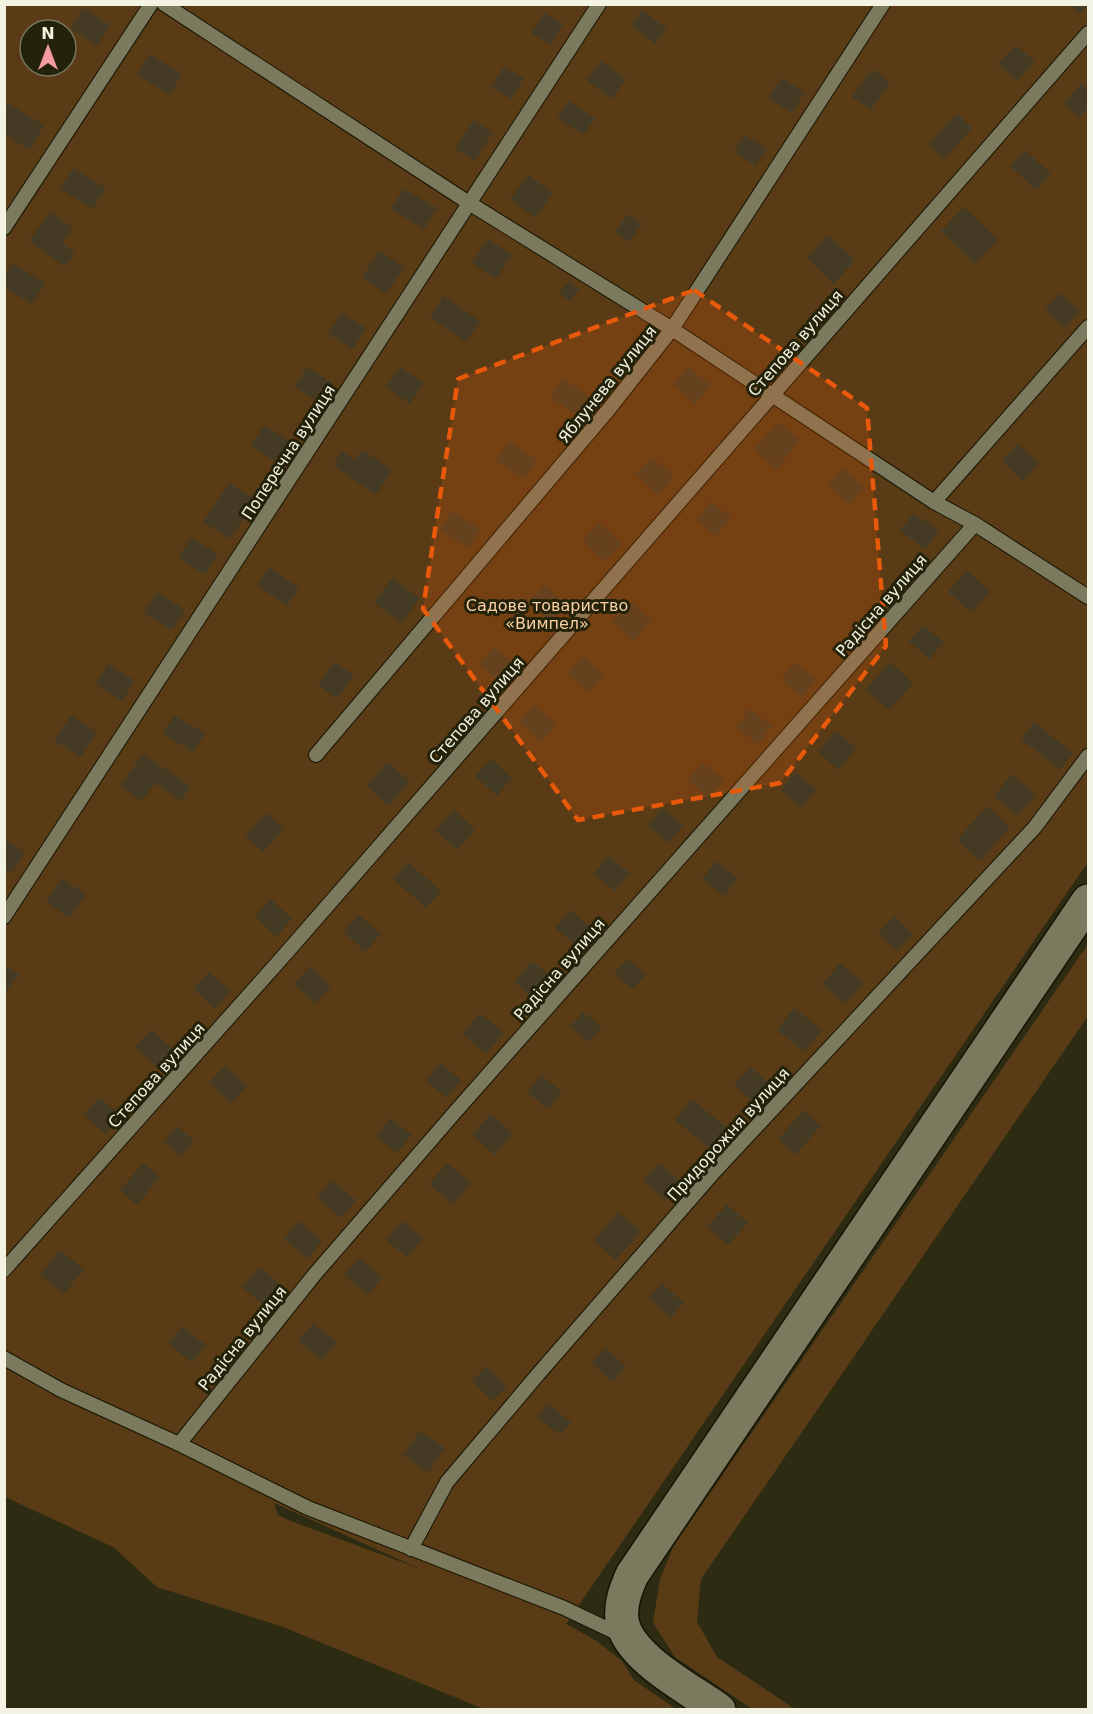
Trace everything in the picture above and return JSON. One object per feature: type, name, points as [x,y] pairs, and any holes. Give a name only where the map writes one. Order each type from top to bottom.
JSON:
[{"type":"street","points":[[719,1710],[640,1654],[628,1639],[622,1620],[622,1599],[632,1575],[1089,901]]},
{"type":"lane","points":[[4,228],[151,4]]},
{"type":"lane","points":[[164,4],[469,203],[672,329],[934,502],[975,524],[1089,597]]},
{"type":"lane","name":"Поперечна вулиця","points":[[4,917],[600,4]]},
{"type":"lane","name":"Яблунева вулиця","points":[[316,755],[602,418],[672,329],[883,4]]},
{"type":"lane","name":"Степова вулиця","points":[[4,1270],[288,951],[1089,33]]},
{"type":"lane","points":[[934,502],[1089,327]]},
{"type":"lane","name":"Радісна вулиця","points":[[179,1444],[315,1274],[448,1120],[975,524]]},
{"type":"lane","name":"Придорожня вулиця","points":[[411,1549],[447,1482],[540,1372],[714,1172],[1035,827],[1089,756]]},
{"type":"lane","points":[[4,1358],[61,1390],[179,1444],[308,1508],[564,1608],[628,1639]]},
{"type":"highlighted area","points":[[694,290],[867,408],[886,646],[780,783],[578,820],[423,609],[458,379]]},
{"type":"green space","name":"Садове товариство «Вимпел»","points":[[5,5],[1088,5],[1088,862],[566,1624],[598,1642],[622,1661],[634,1680],[676,1709],[484,1709],[283,1627],[157,1587],[113,1547],[5,1497]],"holes":[[[274,1503],[418,1568],[288,1520],[278,1515]]]},
{"type":"green space","points":[[1088,944],[1088,1016],[701,1579],[697,1622],[717,1657],[795,1709],[752,1709],[675,1657],[653,1623],[660,1579],[673,1547]]},
{"type":"building","points":[[1070,4],[1088,4],[1080,14]]},
{"type":"building","points":[[83,8],[110,25],[97,46],[78,33],[76,18]]},
{"type":"building","points":[[642,10],[667,29],[655,44],[631,25]]},
{"type":"building","points":[[544,13],[563,24],[551,45],[531,33]]},
{"type":"building","points":[[1016,45],[1035,62],[1017,81],[998,64]]},
{"type":"building","points":[[149,54],[182,74],[170,95],[137,75]]},
{"type":"building","points":[[601,61],[626,79],[612,99],[586,80]]},
{"type":"building","points":[[504,67],[524,78],[511,99],[491,87]]},
{"type":"building","points":[[872,69],[890,82],[871,110],[852,97]]},
{"type":"building","points":[[781,78],[805,92],[792,113],[768,98]]},
{"type":"building","points":[[1082,83],[1088,89],[1088,107],[1079,118],[1064,103]]},
{"type":"building","points":[[569,101],[595,118],[584,135],[557,118]]},
{"type":"building","points":[[8,103],[44,125],[30,150],[4,134],[4,108]]},
{"type":"building","points":[[957,113],[972,128],[944,159],[929,144]]},
{"type":"building","points":[[473,120],[493,132],[475,161],[455,149]]},
{"type":"building","points":[[744,135],[767,148],[756,166],[734,152]]},
{"type":"building","points":[[1025,150],[1051,174],[1036,190],[1010,166]]},
{"type":"building","points":[[73,168],[106,188],[93,209],[60,189]]},
{"type":"building","points":[[528,175],[553,193],[535,218],[510,199]]},
{"type":"building","points":[[404,189],[437,208],[424,229],[391,209]]},
{"type":"building","points":[[964,207],[998,240],[975,264],[941,231]]},
{"type":"building","points":[[50,212],[73,228],[62,243],[75,253],[65,267],[29,241]]},
{"type":"building","points":[[628,214],[642,223],[630,242],[615,232]]},
{"type":"building","points":[[827,235],[855,260],[834,284],[807,258]]},
{"type":"building","points":[[488,239],[512,255],[496,279],[472,263]]},
{"type":"building","points":[[379,251],[404,267],[386,294],[362,277]]},
{"type":"building","points":[[12,263],[45,283],[32,304],[4,287],[4,276]]},
{"type":"building","points":[[569,281],[579,289],[570,301],[559,293]]},
{"type":"building","points":[[1060,293],[1080,311],[1065,328],[1045,310]]},
{"type":"building","points":[[444,296],[480,321],[466,342],[430,317]]},
{"type":"building","points":[[341,313],[366,328],[353,349],[328,334]]},
{"type":"building","points":[[307,367],[333,383],[321,403],[294,387]]},
{"type":"building","points":[[400,367],[424,383],[410,404],[386,387]]},
{"type":"building","points":[[689,367],[711,386],[695,404],[673,384]]},
{"type":"building","points":[[562,378],[590,397],[578,416],[550,397]]},
{"type":"building","points":[[778,422],[800,440],[777,469],[754,450]]},
{"type":"building","points":[[264,425],[291,442],[278,463],[251,446]]},
{"type":"building","points":[[509,441],[537,460],[525,479],[496,460]]},
{"type":"building","points":[[1018,444],[1039,463],[1023,481],[1002,461]]},
{"type":"building","points":[[363,450],[392,470],[376,495],[333,465],[342,451],[355,460]]},
{"type":"building","points":[[652,457],[674,477],[658,495],[636,474]]},
{"type":"building","points":[[843,468],[865,488],[849,505],[827,485]]},
{"type":"building","points":[[229,483],[256,500],[230,539],[203,522]]},
{"type":"building","points":[[711,501],[731,518],[716,536],[696,519]]},
{"type":"building","points":[[452,511],[480,529],[468,548],[440,529]]},
{"type":"building","points":[[913,513],[939,530],[926,549],[900,531]]},
{"type":"building","points":[[599,523],[621,544],[605,561],[583,541]]},
{"type":"building","points":[[191,537],[218,554],[205,575],[179,558]]},
{"type":"building","points":[[269,567],[299,588],[287,606],[257,585]]},
{"type":"building","points":[[967,570],[990,592],[971,612],[948,592]]},
{"type":"building","points":[[392,578],[420,598],[402,623],[374,603]]},
{"type":"building","points":[[544,585],[566,605],[550,622],[528,602]]},
{"type":"building","points":[[157,592],[185,610],[172,630],[144,613]]},
{"type":"building","points":[[630,602],[651,621],[633,642],[612,622]]},
{"type":"building","points":[[923,625],[944,642],[930,659],[909,642]]},
{"type":"building","points":[[494,646],[513,663],[498,681],[479,664]]},
{"type":"building","points":[[583,656],[604,675],[588,693],[567,673]]},
{"type":"building","points":[[334,662],[354,675],[337,699],[318,685]]},
{"type":"building","points":[[795,662],[816,679],[802,697],[781,680]]},
{"type":"building","points":[[890,662],[913,683],[889,710],[866,690]]},
{"type":"building","points":[[108,664],[135,681],[122,701],[95,684]]},
{"type":"building","points":[[535,705],[557,725],[541,742],[519,722]]},
{"type":"building","points":[[750,709],[772,726],[758,744],[736,727]]},
{"type":"building","points":[[71,715],[97,732],[81,757],[54,741]]},
{"type":"building","points":[[174,715],[205,733],[193,752],[163,734]]},
{"type":"building","points":[[1034,722],[1073,753],[1060,770],[1021,739]]},
{"type":"building","points":[[835,731],[856,748],[839,770],[818,752]]},
{"type":"building","points":[[143,754],[191,786],[181,801],[155,783],[142,801],[120,786]]},
{"type":"building","points":[[491,759],[512,778],[497,796],[475,776]]},
{"type":"building","points":[[387,762],[410,781],[389,806],[367,786]]},
{"type":"building","points":[[702,763],[724,779],[710,798],[688,781]]},
{"type":"building","points":[[795,772],[816,789],[802,808],[781,791]]},
{"type":"building","points":[[1012,774],[1036,795],[1017,816],[994,796]]},
{"type":"building","points":[[987,806],[1010,827],[980,861],[957,840]]},
{"type":"building","points":[[662,808],[683,825],[669,843],[648,826]]},
{"type":"building","points":[[454,810],[475,830],[457,850],[435,830]]},
{"type":"building","points":[[266,813],[284,829],[263,852],[245,836]]},
{"type":"building","points":[[4,839],[25,852],[12,873],[4,868]]},
{"type":"building","points":[[608,856],[630,873],[615,891],[594,874]]},
{"type":"building","points":[[716,861],[738,878],[724,896],[702,879]]},
{"type":"building","points":[[408,862],[441,891],[426,908],[393,879]]},
{"type":"building","points":[[61,878],[86,894],[70,918],[46,902]]},
{"type":"building","points":[[271,899],[292,919],[276,937],[255,916]]},
{"type":"building","points":[[570,910],[594,930],[579,948],[555,928]]},
{"type":"building","points":[[359,915],[381,934],[365,952],[343,931]]},
{"type":"building","points":[[894,916],[913,934],[897,951],[878,933]]},
{"type":"building","points":[[627,959],[646,974],[633,989],[614,974]]},
{"type":"building","points":[[532,961],[549,975],[532,996],[514,982]]},
{"type":"building","points":[[840,963],[864,983],[845,1004],[822,984]]},
{"type":"building","points":[[4,964],[19,974],[4,995]]},
{"type":"building","points":[[310,966],[331,986],[315,1004],[294,984]]},
{"type":"building","points":[[209,972],[231,991],[215,1009],[193,989]]},
{"type":"building","points":[[794,1008],[822,1030],[804,1052],[777,1030]]},
{"type":"building","points":[[583,1012],[602,1027],[589,1042],[570,1027]]},
{"type":"building","points":[[480,1013],[504,1033],[486,1054],[462,1034]]},
{"type":"building","points":[[152,1029],[173,1050],[157,1067],[135,1047]]},
{"type":"building","points":[[440,1063],[461,1080],[447,1098],[426,1081]]},
{"type":"building","points":[[225,1066],[247,1086],[231,1103],[209,1083]]},
{"type":"building","points":[[750,1067],[773,1086],[756,1105],[734,1085]]},
{"type":"building","points":[[541,1075],[562,1092],[548,1109],[527,1092]]},
{"type":"building","points":[[100,1097],[122,1117],[106,1134],[84,1115]]},
{"type":"building","points":[[692,1099],[730,1130],[713,1151],[675,1120]]},
{"type":"building","points":[[804,1110],[821,1126],[795,1155],[778,1139]]},
{"type":"building","points":[[490,1114],[513,1133],[495,1155],[472,1135]]},
{"type":"building","points":[[390,1118],[412,1135],[397,1153],[376,1136]]},
{"type":"building","points":[[177,1126],[194,1141],[181,1156],[164,1142]]},
{"type":"building","points":[[143,1163],[160,1177],[137,1205],[120,1190]]},
{"type":"building","points":[[447,1163],[471,1183],[453,1204],[429,1184]]},
{"type":"building","points":[[659,1163],[681,1182],[665,1200],[643,1181]]},
{"type":"building","points":[[332,1180],[356,1200],[341,1218],[317,1198]]},
{"type":"building","points":[[727,1204],[748,1223],[728,1245],[707,1227]]},
{"type":"building","points":[[618,1212],[641,1231],[616,1260],[594,1241]]},
{"type":"building","points":[[298,1221],[322,1241],[308,1259],[284,1239]]},
{"type":"building","points":[[402,1221],[423,1238],[407,1257],[386,1240]]},
{"type":"building","points":[[60,1250],[84,1269],[64,1294],[40,1275]]},
{"type":"building","points":[[359,1258],[382,1277],[368,1295],[344,1275]]},
{"type":"building","points":[[259,1267],[283,1286],[265,1307],[242,1287]]},
{"type":"building","points":[[662,1283],[684,1303],[670,1318],[649,1298]]},
{"type":"building","points":[[313,1323],[337,1342],[322,1360],[298,1341]]},
{"type":"building","points":[[182,1326],[206,1345],[192,1363],[168,1343]]},
{"type":"building","points":[[605,1348],[626,1366],[613,1382],[592,1363]]},
{"type":"building","points":[[486,1366],[507,1386],[493,1401],[472,1381]]},
{"type":"building","points":[[548,1404],[571,1422],[560,1435],[537,1417]]},
{"type":"building","points":[[420,1431],[445,1448],[428,1473],[403,1455]]}]
